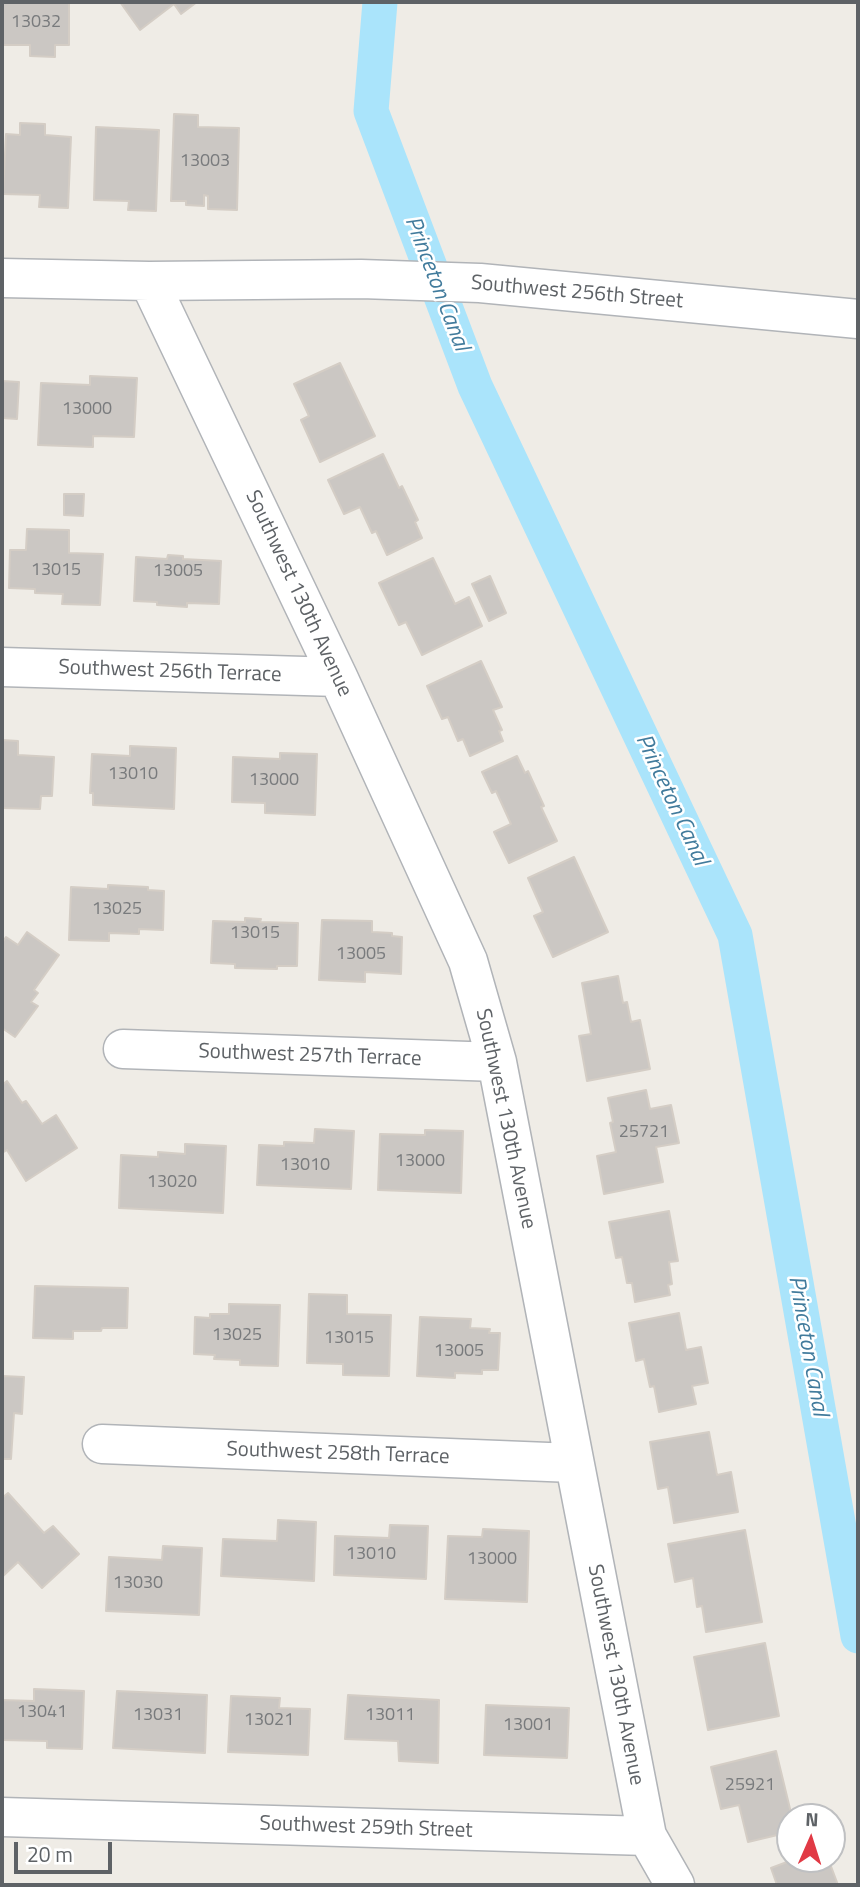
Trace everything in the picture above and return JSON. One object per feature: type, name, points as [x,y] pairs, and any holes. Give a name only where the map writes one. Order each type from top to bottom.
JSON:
[{"type":"street","name":"Southwest 256th Street","points":[[2,278],[149,281],[361,279],[480,283],[858,319]]},
{"type":"street","name":"Southwest 130th Avenue","points":[[149,281],[338,677],[468,961],[497,1062],[647,1836],[675,1885]]},
{"type":"street","name":"Southwest 256th Terrace","points":[[2,667],[338,677]]},
{"type":"street","name":"Southwest 257th Terrace","points":[[122,1049],[497,1062]]},
{"type":"street","name":"Southwest 258th Terrace","points":[[102,1444],[573,1463]]},
{"type":"street","name":"Southwest 259th Street","points":[[2,1817],[647,1836]]},
{"type":"building","points":[[3,2],[69,2],[69,45],[55,45],[55,57],[30,56],[30,45],[2,45]]},
{"type":"building","points":[[120,2],[197,2],[181,14],[174,4],[140,30]]},
{"type":"building","points":[[174,114],[198,115],[198,127],[239,128],[237,210],[208,209],[208,196],[204,195],[204,206],[186,205],[186,201],[171,201]]},
{"type":"building","points":[[20,123],[45,124],[45,135],[71,137],[68,208],[39,207],[40,195],[3,194],[6,134],[20,135]]},
{"type":"building","points":[[96,127],[159,130],[156,211],[128,210],[129,201],[94,200]]},
{"type":"building","points":[[340,363],[375,436],[320,462],[301,420],[309,416],[294,384]]},
{"type":"building","points":[[90,376],[137,378],[134,437],[93,436],[93,447],[38,445],[41,383],[90,385]]},
{"type":"building","points":[[2,381],[19,382],[17,419],[2,418]]},
{"type":"building","points":[[383,454],[418,520],[415,522],[422,538],[387,555],[376,531],[372,533],[360,507],[344,514],[328,480]]},
{"type":"building","points":[[64,494],[84,494],[83,516],[64,515]]},
{"type":"building","points":[[27,529],[69,530],[69,553],[103,554],[100,605],[62,604],[63,594],[9,588],[10,550],[26,550]]},
{"type":"building","points":[[168,555],[183,556],[183,559],[221,561],[219,604],[187,603],[187,607],[134,601],[136,557],[167,559]]},
{"type":"building","points":[[433,558],[455,604],[469,597],[482,626],[422,655],[406,622],[399,625],[379,583]]},
{"type":"building","points":[[490,576],[506,613],[489,621],[472,584]]},
{"type":"building","points":[[481,661],[502,707],[493,710],[502,730],[499,731],[503,741],[470,756],[463,739],[458,741],[448,717],[442,719],[427,686]]},
{"type":"building","points":[[2,740],[18,741],[18,755],[54,757],[52,796],[41,796],[40,809],[2,808]]},
{"type":"building","points":[[130,746],[176,748],[174,809],[93,805],[93,793],[90,793],[92,754],[130,756]]},
{"type":"building","points":[[280,753],[317,754],[315,815],[265,813],[265,803],[232,802],[233,757],[280,759]]},
{"type":"building","points":[[517,756],[525,773],[528,771],[557,841],[509,863],[494,832],[511,824],[496,791],[492,793],[482,772]]},
{"type":"building","points":[[574,857],[608,932],[553,957],[534,916],[543,912],[528,878]]},
{"type":"building","points":[[108,885],[148,887],[148,890],[164,891],[163,930],[139,929],[139,934],[109,933],[109,941],[69,940],[71,887],[108,889]]},
{"type":"building","points":[[245,918],[261,919],[260,922],[298,923],[297,966],[277,966],[277,969],[235,968],[235,964],[211,963],[213,921],[245,922]]},
{"type":"building","points":[[322,920],[372,921],[372,932],[392,933],[392,936],[402,937],[401,974],[365,972],[365,982],[319,980]]},
{"type":"building","points":[[27,932],[59,955],[34,990],[38,993],[31,1002],[38,1006],[15,1037],[2,1028],[2,943],[6,937],[18,945]]},
{"type":"building","points":[[618,976],[623,1003],[627,1002],[631,1022],[640,1020],[650,1069],[587,1081],[579,1036],[591,1034],[582,983]]},
{"type":"building","points":[[7,1081],[22,1103],[26,1101],[42,1124],[56,1115],[77,1148],[26,1181],[7,1150],[2,1153],[2,1085]]},
{"type":"building","points":[[646,1090],[650,1109],[671,1105],[679,1143],[656,1147],[663,1182],[604,1194],[597,1156],[616,1152],[608,1098]]},
{"type":"building","points":[[315,1129],[354,1131],[351,1189],[257,1185],[259,1145],[314,1143]]},
{"type":"building","points":[[425,1130],[463,1131],[461,1193],[378,1190],[380,1134],[425,1135]]},
{"type":"building","points":[[185,1144],[226,1146],[223,1213],[119,1208],[121,1155],[158,1157],[158,1152],[185,1154]]},
{"type":"building","points":[[669,1211],[678,1261],[669,1262],[672,1284],[668,1285],[670,1295],[635,1302],[632,1283],[627,1283],[622,1257],[616,1258],[609,1222]]},
{"type":"building","points":[[35,1286],[128,1288],[127,1328],[73,1331],[73,1339],[33,1338]]},
{"type":"building","points":[[309,1294],[347,1295],[347,1314],[391,1315],[389,1376],[343,1375],[343,1364],[307,1363]]},
{"type":"building","points":[[229,1304],[280,1305],[278,1366],[240,1365],[240,1360],[214,1359],[215,1355],[194,1354],[195,1317],[210,1318],[210,1314],[229,1314]]},
{"type":"building","points":[[679,1313],[686,1350],[701,1347],[708,1383],[692,1386],[696,1404],[659,1412],[654,1386],[650,1387],[644,1359],[636,1361],[629,1323]]},
{"type":"building","points":[[420,1317],[471,1319],[470,1328],[490,1329],[489,1333],[500,1333],[498,1370],[482,1370],[482,1374],[455,1373],[455,1378],[417,1376]]},
{"type":"building","points":[[2,1376],[24,1377],[22,1414],[14,1413],[11,1459],[2,1459]]},
{"type":"building","points":[[709,1432],[717,1475],[731,1472],[738,1512],[674,1523],[668,1487],[658,1489],[650,1442]]},
{"type":"building","points":[[8,1493],[44,1533],[53,1526],[79,1554],[42,1588],[18,1562],[2,1577],[2,1498]]},
{"type":"building","points":[[278,1520],[316,1522],[314,1581],[221,1576],[223,1539],[277,1541]]},
{"type":"building","points":[[390,1525],[428,1526],[426,1579],[334,1575],[335,1536],[389,1538]]},
{"type":"building","points":[[483,1529],[529,1531],[527,1602],[445,1599],[448,1536],[482,1537]]},
{"type":"building","points":[[745,1530],[762,1622],[706,1632],[702,1606],[697,1607],[693,1578],[675,1582],[668,1544]]},
{"type":"building","points":[[163,1546],[202,1548],[199,1615],[106,1611],[109,1557],[162,1560]]},
{"type":"building","points":[[765,1643],[779,1716],[708,1730],[694,1657]]},
{"type":"building","points":[[34,1689],[84,1691],[82,1749],[47,1748],[47,1741],[2,1740],[2,1700],[34,1701]]},
{"type":"building","points":[[117,1691],[207,1695],[205,1753],[113,1748]]},
{"type":"building","points":[[348,1695],[439,1700],[438,1763],[399,1761],[398,1741],[345,1739]]},
{"type":"building","points":[[231,1696],[280,1698],[279,1708],[310,1709],[308,1755],[228,1752]]},
{"type":"building","points":[[486,1705],[569,1708],[567,1758],[484,1755]]},
{"type":"building","points":[[776,1751],[789,1803],[776,1803],[776,1835],[748,1842],[739,1805],[721,1809],[711,1767]]},
{"type":"building","points":[[776,1866],[776,1873],[834,1873],[838,1885],[777,1885],[771,1868]]},
{"type":"waterway","name":"Princeton Canal","points":[[380,2],[371,111],[475,386],[735,935],[858,1636]]}]
